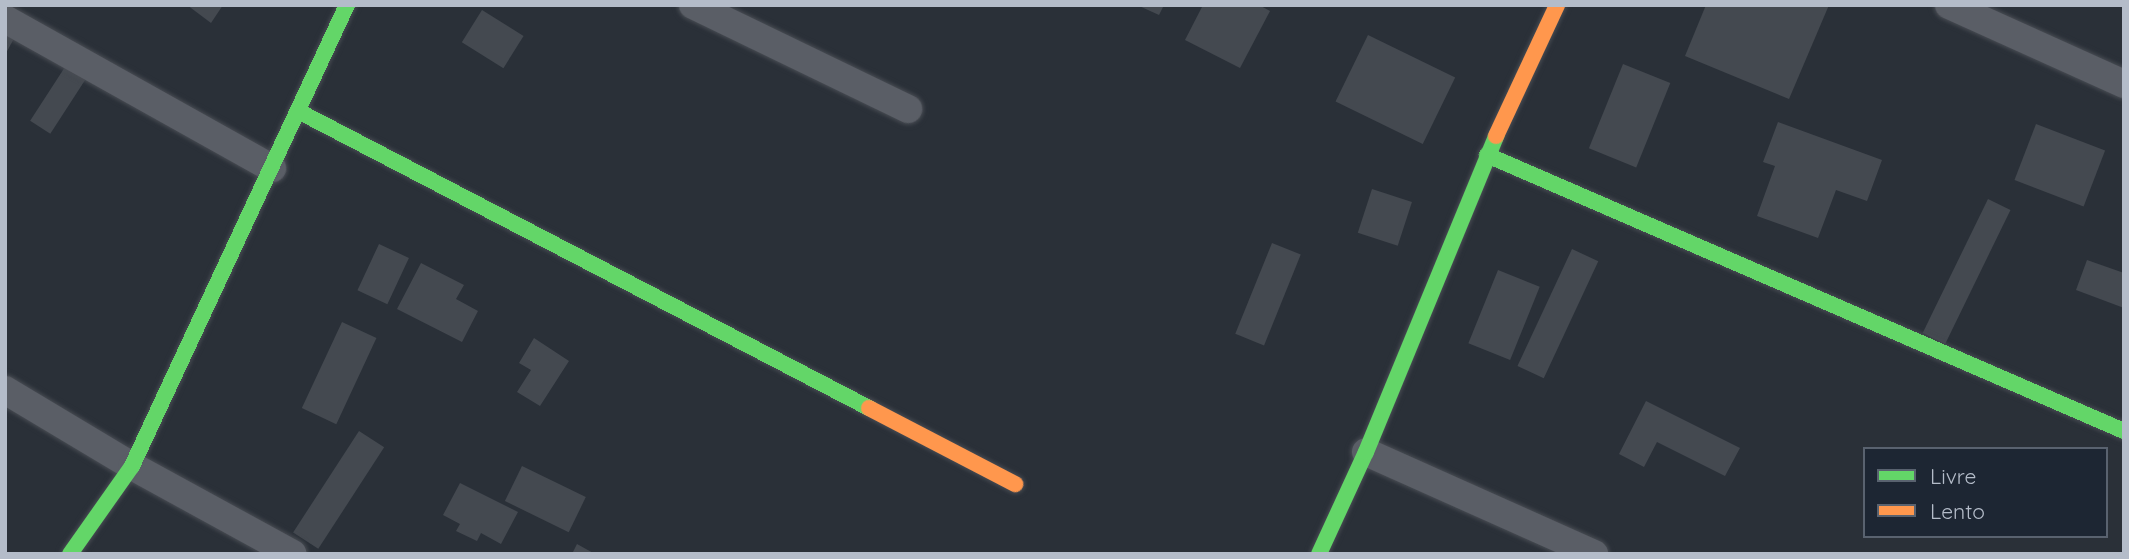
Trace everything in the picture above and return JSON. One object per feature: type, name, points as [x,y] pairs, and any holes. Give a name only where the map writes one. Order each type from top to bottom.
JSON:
[{"type":"street","points":[[70,554],[132,466],[347,5]]},
{"type":"street","points":[[693,5],[908,109]]},
{"type":"street","points":[[1319,554],[1366,452],[1487,155],[1557,5]]},
{"type":"street","points":[[1949,5],[2124,84]]},
{"type":"street","points":[[5,19],[272,168]]},
{"type":"street","points":[[298,111],[1015,484]]},
{"type":"street","points":[[1487,155],[2124,431]]},
{"type":"street","points":[[5,390],[132,466],[293,554]]},
{"type":"street","points":[[1366,452],[1594,554]]},
{"type":"building","points":[[187,5],[223,5],[211,23]]},
{"type":"building","points":[[1137,5],[1164,5],[1159,15]]},
{"type":"building","points":[[1203,5],[1259,5],[1270,11],[1240,68],[1185,40]]},
{"type":"building","points":[[1706,5],[1829,5],[1789,99],[1685,56]]},
{"type":"building","points":[[482,10],[524,36],[503,68],[462,42]]},
{"type":"building","points":[[5,26],[17,33],[5,55]]},
{"type":"building","points":[[1368,35],[1455,78],[1423,144],[1336,102]]},
{"type":"building","points":[[1623,64],[1670,83],[1636,167],[1589,148]]},
{"type":"building","points":[[65,67],[85,80],[50,134],[30,121]]},
{"type":"building","points":[[1778,122],[1882,160],[1867,201],[1836,190],[1818,238],[1757,216],[1775,166],[1763,162]]},
{"type":"building","points":[[2036,124],[2105,151],[2084,207],[2014,180]]},
{"type":"building","points":[[1372,189],[1412,202],[1398,246],[1358,233]]},
{"type":"building","points":[[1988,199],[2010,210],[1945,344],[1923,333]]},
{"type":"building","points":[[1272,243],[1301,255],[1264,345],[1235,334]]},
{"type":"building","points":[[379,244],[409,258],[387,304],[357,290]]},
{"type":"building","points":[[1572,249],[1598,261],[1544,378],[1517,366]]},
{"type":"building","points":[[2087,260],[2124,273],[2124,308],[2076,290]]},
{"type":"building","points":[[421,263],[464,285],[456,299],[478,311],[462,342],[397,309]]},
{"type":"building","points":[[1498,270],[1540,287],[1510,360],[1468,343]]},
{"type":"building","points":[[342,322],[376,338],[336,424],[302,408]]},
{"type":"building","points":[[534,338],[569,361],[540,406],[517,392],[531,370],[519,363]]},
{"type":"building","points":[[1646,401],[1740,448],[1725,476],[1657,442],[1644,467],[1619,454]]},
{"type":"building","points":[[359,431],[384,447],[318,549],[293,532]]},
{"type":"building","points":[[522,466],[586,497],[569,532],[505,501]]},
{"type":"building","points":[[460,483],[518,512],[501,544],[481,533],[477,541],[456,531],[460,524],[443,515]]},
{"type":"building","points":[[577,544],[595,554],[572,554]]},
{"type":"traffic: fast","points":[[70,554],[132,466],[347,5]]},
{"type":"traffic: fast","points":[[298,111],[869,408]]},
{"type":"traffic: fast","points":[[1319,554],[1366,452],[1496,136]]},
{"type":"traffic: fast","points":[[1487,155],[2124,431]]},
{"type":"traffic: slow","points":[[1496,136],[1557,5]]},
{"type":"traffic: slow","points":[[869,408],[1015,484]]}]
